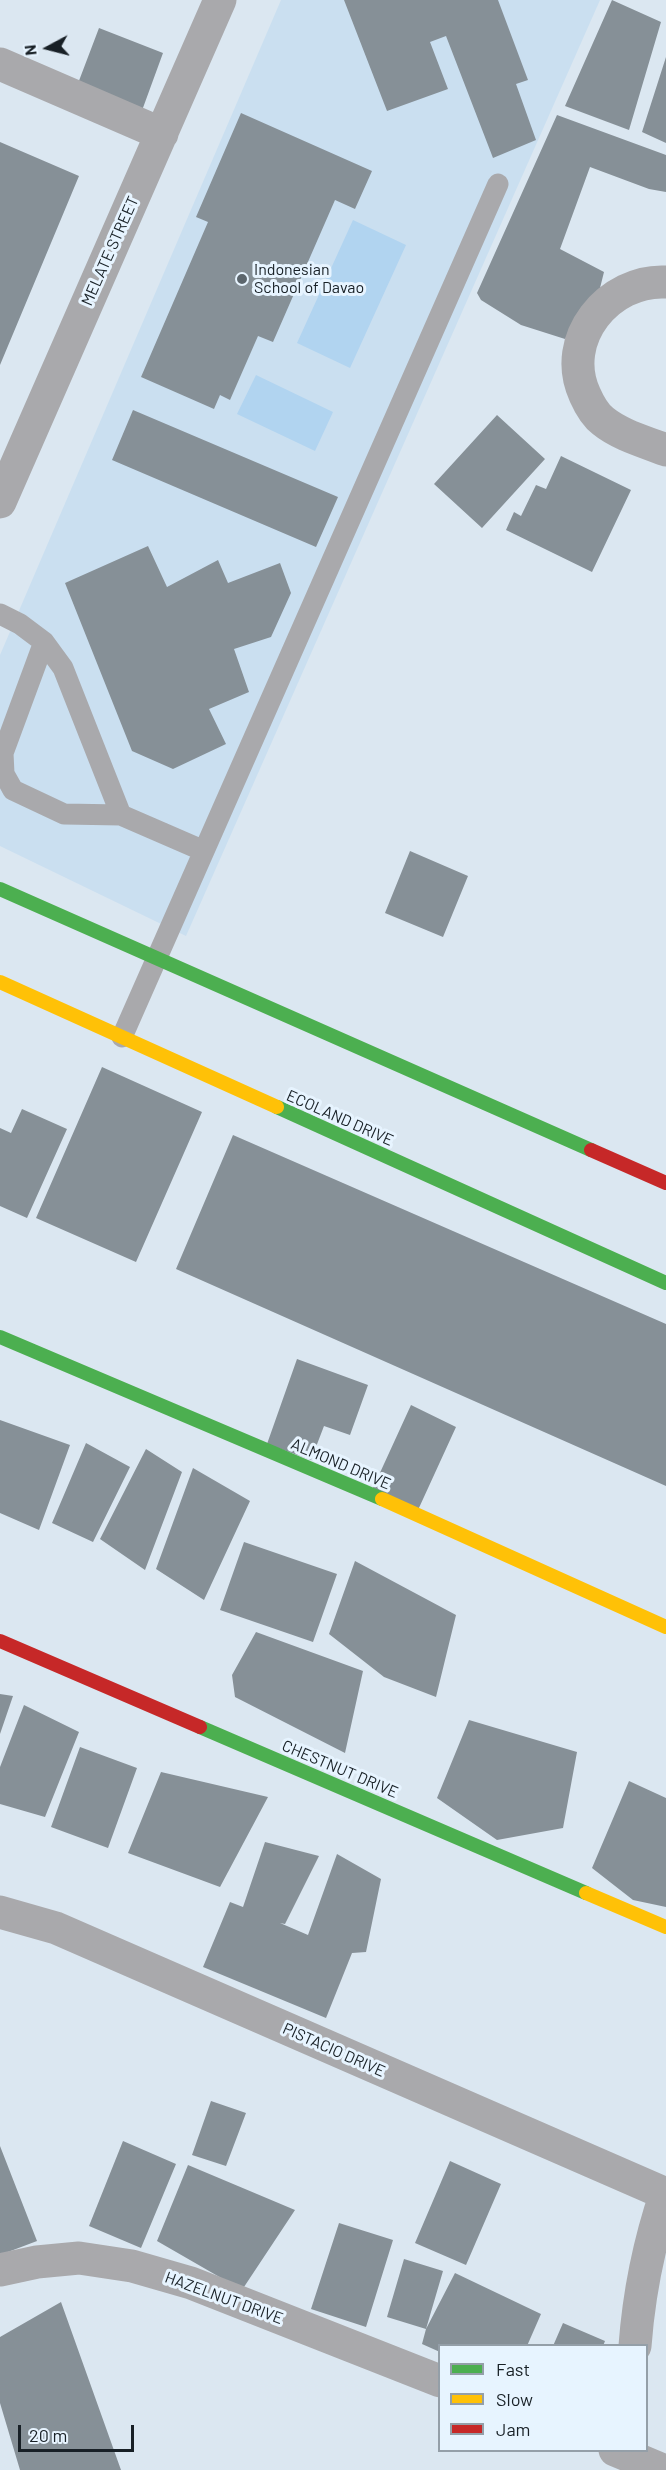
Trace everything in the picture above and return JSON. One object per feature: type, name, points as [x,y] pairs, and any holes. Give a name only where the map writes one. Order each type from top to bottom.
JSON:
[{"type":"main road","points":[[0,889],[666,1183]]},
{"type":"main road","name":"ECOLAND DRIVE","points":[[0,982],[666,1283]]},
{"type":"main road","name":"ALMOND DRIVE","points":[[0,1337],[266,1451],[310,1467],[666,1627]]},
{"type":"main road","name":"CHESTNUT DRIVE","points":[[0,1641],[666,1927]]},
{"type":"street","name":"MELATE STREET","points":[[0,502],[220,0]]},
{"type":"street","points":[[0,64],[162,134]]},
{"type":"street","points":[[666,282],[644,283],[626,289],[609,299],[595,313],[585,330],[578,369],[582,388],[590,406],[603,421],[666,450]]},
{"type":"street","name":"PISTACIO DRIVE","points":[[0,1912],[56,1928],[666,2194]]},
{"type":"street","points":[[635,2344],[638,2302],[648,2247],[666,2194]]},
{"type":"street","name":"HAZELNUT DRIVE","points":[[0,2270],[37,2262],[79,2258],[132,2266],[191,2283],[438,2380]]},
{"type":"lane","points":[[122,1037],[498,184]]},
{"type":"lane","points":[[0,614],[20,624],[44,642],[63,668],[121,815]]},
{"type":"lane","points":[[44,642],[3,753],[3,774],[13,790],[64,814],[121,815],[204,851]]},
{"type":"shaded area","points":[[281,0],[600,0],[186,936],[0,846],[0,655]]},
{"type":"shaded area","points":[[353,220],[406,245],[350,368],[297,343]]},
{"type":"shaded area","points":[[256,375],[333,412],[315,451],[237,414]]},
{"type":"building","points":[[344,0],[498,0],[528,80],[516,84],[536,140],[493,158],[446,36],[430,42],[448,89],[387,111]]},
{"type":"building","points":[[612,0],[661,22],[629,130],[565,106]]},
{"type":"building","points":[[99,28],[163,53],[140,116],[77,86]]},
{"type":"building","points":[[666,57],[666,143],[642,132]]},
{"type":"building","name":"Indonesian School of Davao","points":[[241,113],[372,171],[355,209],[335,200],[273,342],[258,336],[230,400],[220,395],[214,409],[141,377],[208,222],[196,217]]},
{"type":"building","points":[[557,115],[666,155],[666,192],[649,189],[590,167],[560,249],[604,272],[600,288],[565,339],[521,325],[481,300],[477,293]]},
{"type":"building","points":[[0,142],[79,176],[0,365]]},
{"type":"building","points":[[133,410],[338,497],[316,547],[112,460]]},
{"type":"building","points":[[497,415],[545,459],[482,528],[434,484]]},
{"type":"building","points":[[561,456],[631,490],[592,572],[506,530],[514,512],[521,516],[536,485],[546,489]]},
{"type":"building","points":[[148,546],[167,587],[218,560],[228,583],[280,563],[291,593],[271,637],[234,649],[249,692],[209,709],[226,744],[173,769],[132,751],[65,583]]},
{"type":"building","points":[[410,851],[468,876],[443,937],[385,913]]},
{"type":"building","points":[[102,1067],[202,1112],[136,1262],[36,1218]]},
{"type":"building","points":[[22,1109],[67,1129],[27,1218],[0,1206],[0,1128],[11,1133]]},
{"type":"building","points":[[233,1135],[666,1324],[666,1486],[176,1269]]},
{"type":"building","points":[[297,1359],[368,1385],[350,1435],[324,1426],[311,1460],[267,1444]]},
{"type":"building","points":[[411,1405],[456,1427],[418,1510],[373,1488]]},
{"type":"building","points":[[0,1420],[70,1445],[39,1530],[0,1513]]},
{"type":"building","points":[[86,1443],[130,1467],[93,1542],[52,1523]]},
{"type":"building","points":[[146,1449],[182,1472],[145,1570],[100,1539]]},
{"type":"building","points":[[193,1468],[250,1501],[204,1600],[156,1569]]},
{"type":"building","points":[[244,1542],[337,1574],[313,1642],[220,1610]]},
{"type":"building","points":[[355,1561],[456,1615],[436,1697],[384,1677],[329,1634]]},
{"type":"building","points":[[256,1632],[363,1671],[345,1753],[235,1697],[232,1675]]},
{"type":"building","points":[[0,1694],[13,1696],[0,1734]]},
{"type":"building","points":[[24,1705],[79,1732],[45,1817],[0,1804],[0,1767]]},
{"type":"building","points":[[469,1720],[577,1752],[563,1828],[497,1840],[437,1798]]},
{"type":"building","points":[[80,1747],[137,1768],[108,1848],[51,1827]]},
{"type":"building","points":[[161,1772],[268,1797],[220,1887],[128,1853]]},
{"type":"building","points":[[629,1781],[666,1798],[666,1907],[633,1900],[592,1868]]},
{"type":"building","points":[[265,1842],[319,1856],[285,1924],[280,1923],[308,1935],[337,1854],[381,1879],[366,1952],[352,1953],[326,2018],[203,1967],[230,1902],[243,1907]]},
{"type":"building","points":[[211,2101],[246,2113],[226,2166],[192,2155]]},
{"type":"building","points":[[123,2141],[176,2164],[141,2248],[89,2226]]},
{"type":"building","points":[[0,2146],[37,2241],[0,2255]]},
{"type":"building","points":[[450,2161],[501,2184],[466,2265],[415,2243]]},
{"type":"building","points":[[188,2165],[295,2210],[242,2290],[157,2241]]},
{"type":"building","points":[[339,2223],[393,2240],[366,2327],[311,2309]]},
{"type":"building","points":[[404,2259],[443,2271],[426,2329],[387,2317]]},
{"type":"building","points":[[455,2273],[541,2314],[528,2344],[438,2344],[438,2351],[422,2344],[426,2329]]},
{"type":"building","points":[[61,2302],[121,2470],[20,2470],[0,2403],[0,2337]]},
{"type":"building","points":[[563,2323],[605,2341],[604,2344],[554,2344]]},
{"type":"traffic: fast","points":[[0,889],[591,1150]]},
{"type":"traffic: fast","points":[[277,1107],[666,1283]]},
{"type":"traffic: fast","points":[[0,1337],[382,1499]]},
{"type":"traffic: fast","points":[[200,1727],[586,1893]]},
{"type":"traffic: slow","points":[[0,982],[277,1107]]},
{"type":"traffic: slow","points":[[382,1499],[666,1627]]},
{"type":"traffic: slow","points":[[586,1893],[666,1927]]},
{"type":"traffic: jam","points":[[591,1150],[666,1183]]},
{"type":"traffic: jam","points":[[0,1641],[200,1727]]},
{"type":"place","name":"Indonesian School of Davao","points":[[242,279]]}]
